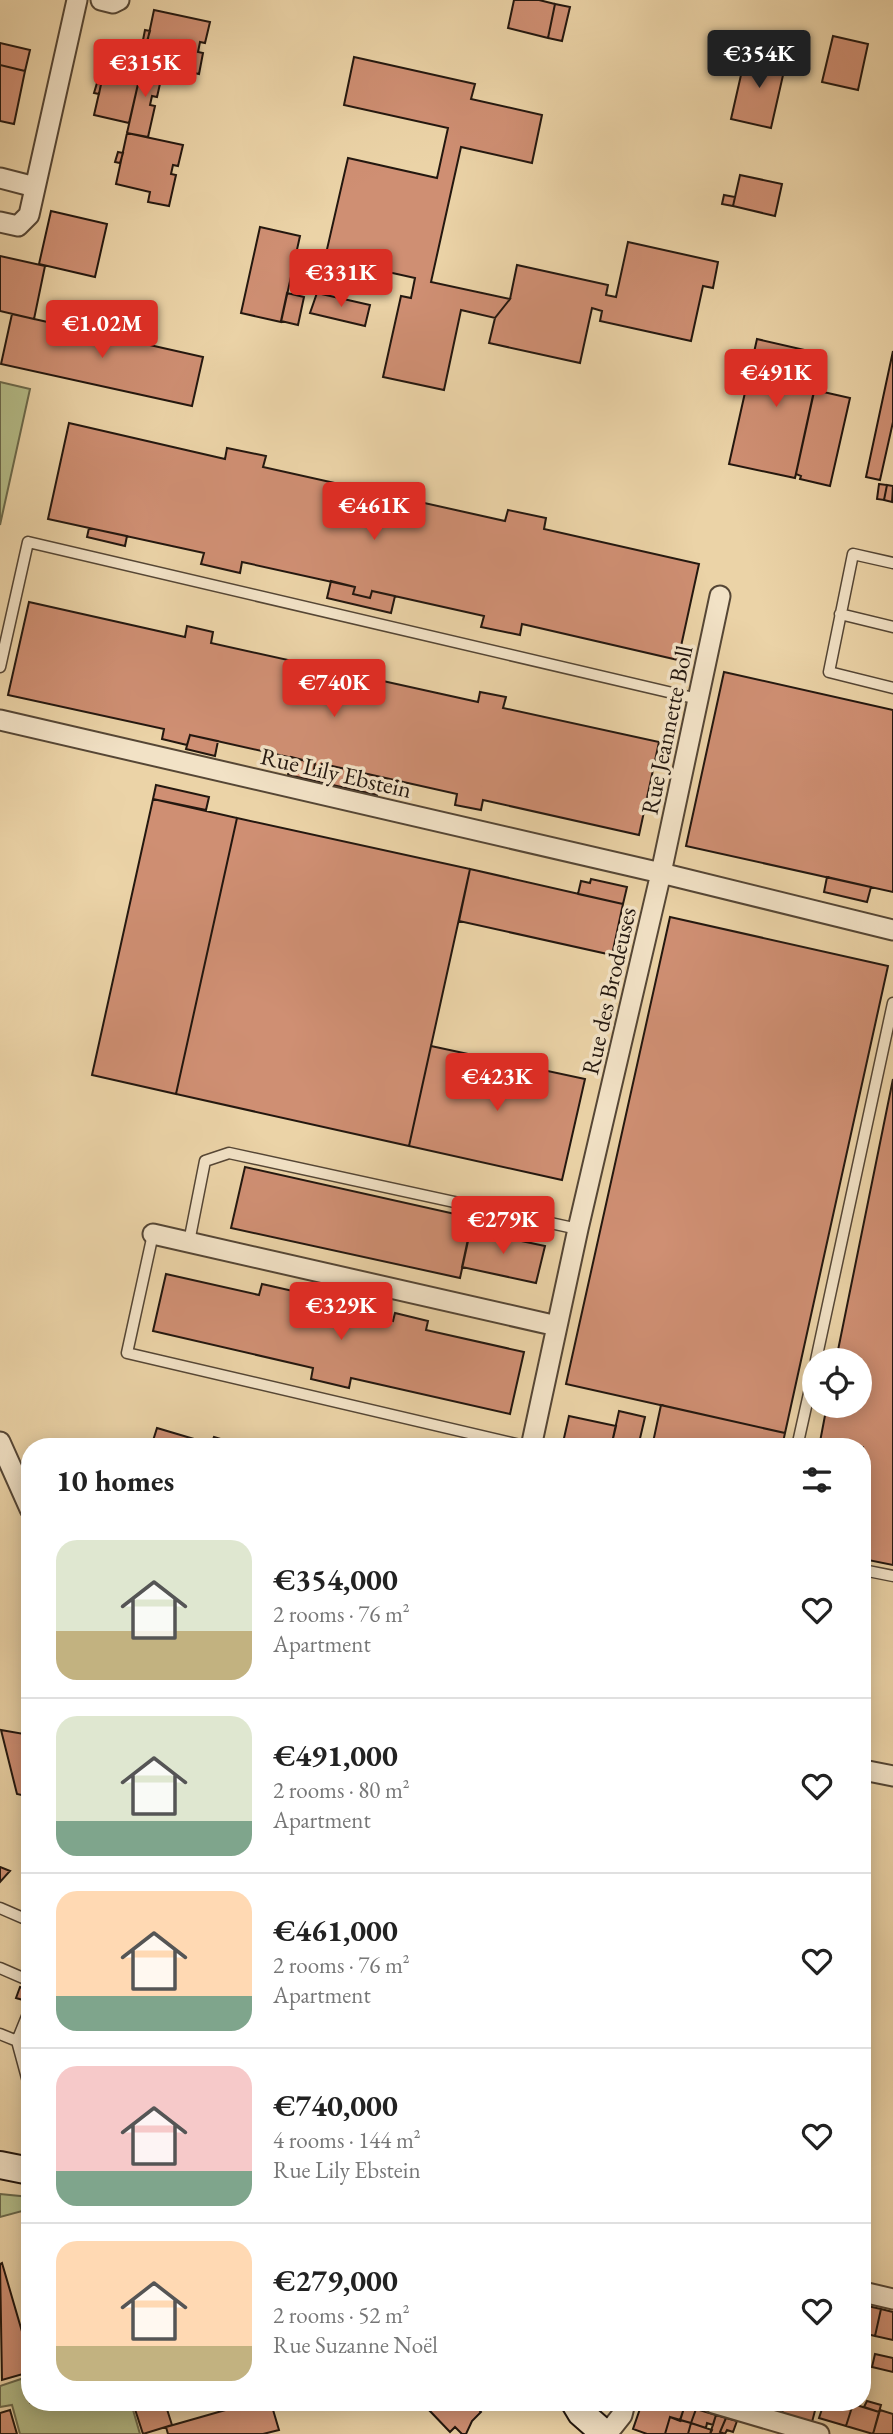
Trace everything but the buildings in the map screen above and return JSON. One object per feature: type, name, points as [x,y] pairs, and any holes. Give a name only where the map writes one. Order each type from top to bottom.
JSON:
[{"type":"main road","points":[[0,2165],[21,2169]]},
{"type":"main road","points":[[581,2411],[606,2434]]},
{"type":"street","points":[[0,222],[18,226],[29,215],[77,0]]},
{"type":"street","points":[[101,0],[113,3],[120,0]]},
{"type":"street","points":[[0,178],[35,187]]},
{"type":"street","name":"Rue Jeannette Boll","points":[[661,873],[720,596]]},
{"type":"street","name":"Rue Lily Ebstein","points":[[0,720],[661,873],[893,930]]},
{"type":"street","name":"Rue des Brodeuses","points":[[532,1438],[661,873]]},
{"type":"street","points":[[153,1234],[557,1326]]},
{"type":"street","points":[[0,1442],[21,1489]]},
{"type":"street","points":[[871,1772],[893,1776]]},
{"type":"street","points":[[871,2294],[893,2299]]},
{"type":"street","points":[[606,2434],[623,2411]]},
{"type":"street","points":[[740,2411],[819,2434]]},
{"type":"lane","points":[[0,667],[28,542],[698,699]]},
{"type":"lane","points":[[893,564],[853,554],[829,672],[893,688]]},
{"type":"lane","points":[[840,614],[893,626]]},
{"type":"lane","points":[[819,1348],[893,1003]]},
{"type":"lane","points":[[189,1242],[205,1161],[229,1153],[578,1229]]},
{"type":"lane","points":[[153,1234],[127,1353],[491,1438]]},
{"type":"lane","points":[[799,1438],[803,1418]]},
{"type":"lane","points":[[871,1572],[893,1576]]},
{"type":"lane","points":[[0,1908],[21,1917]]},
{"type":"lane","points":[[0,1968],[21,1976]]},
{"type":"lane","points":[[21,2031],[17,2041],[21,2056]]},
{"type":"lane","points":[[0,2034],[17,2041]]},
{"type":"green space","points":[[0,382],[30,389],[0,525]]},
{"type":"green space","points":[[0,2194],[21,2196],[21,2211],[0,2217]]},
{"type":"green space","points":[[21,2379],[21,2411],[133,2411],[140,2434],[20,2434],[12,2405],[0,2407],[0,2386]]}]
